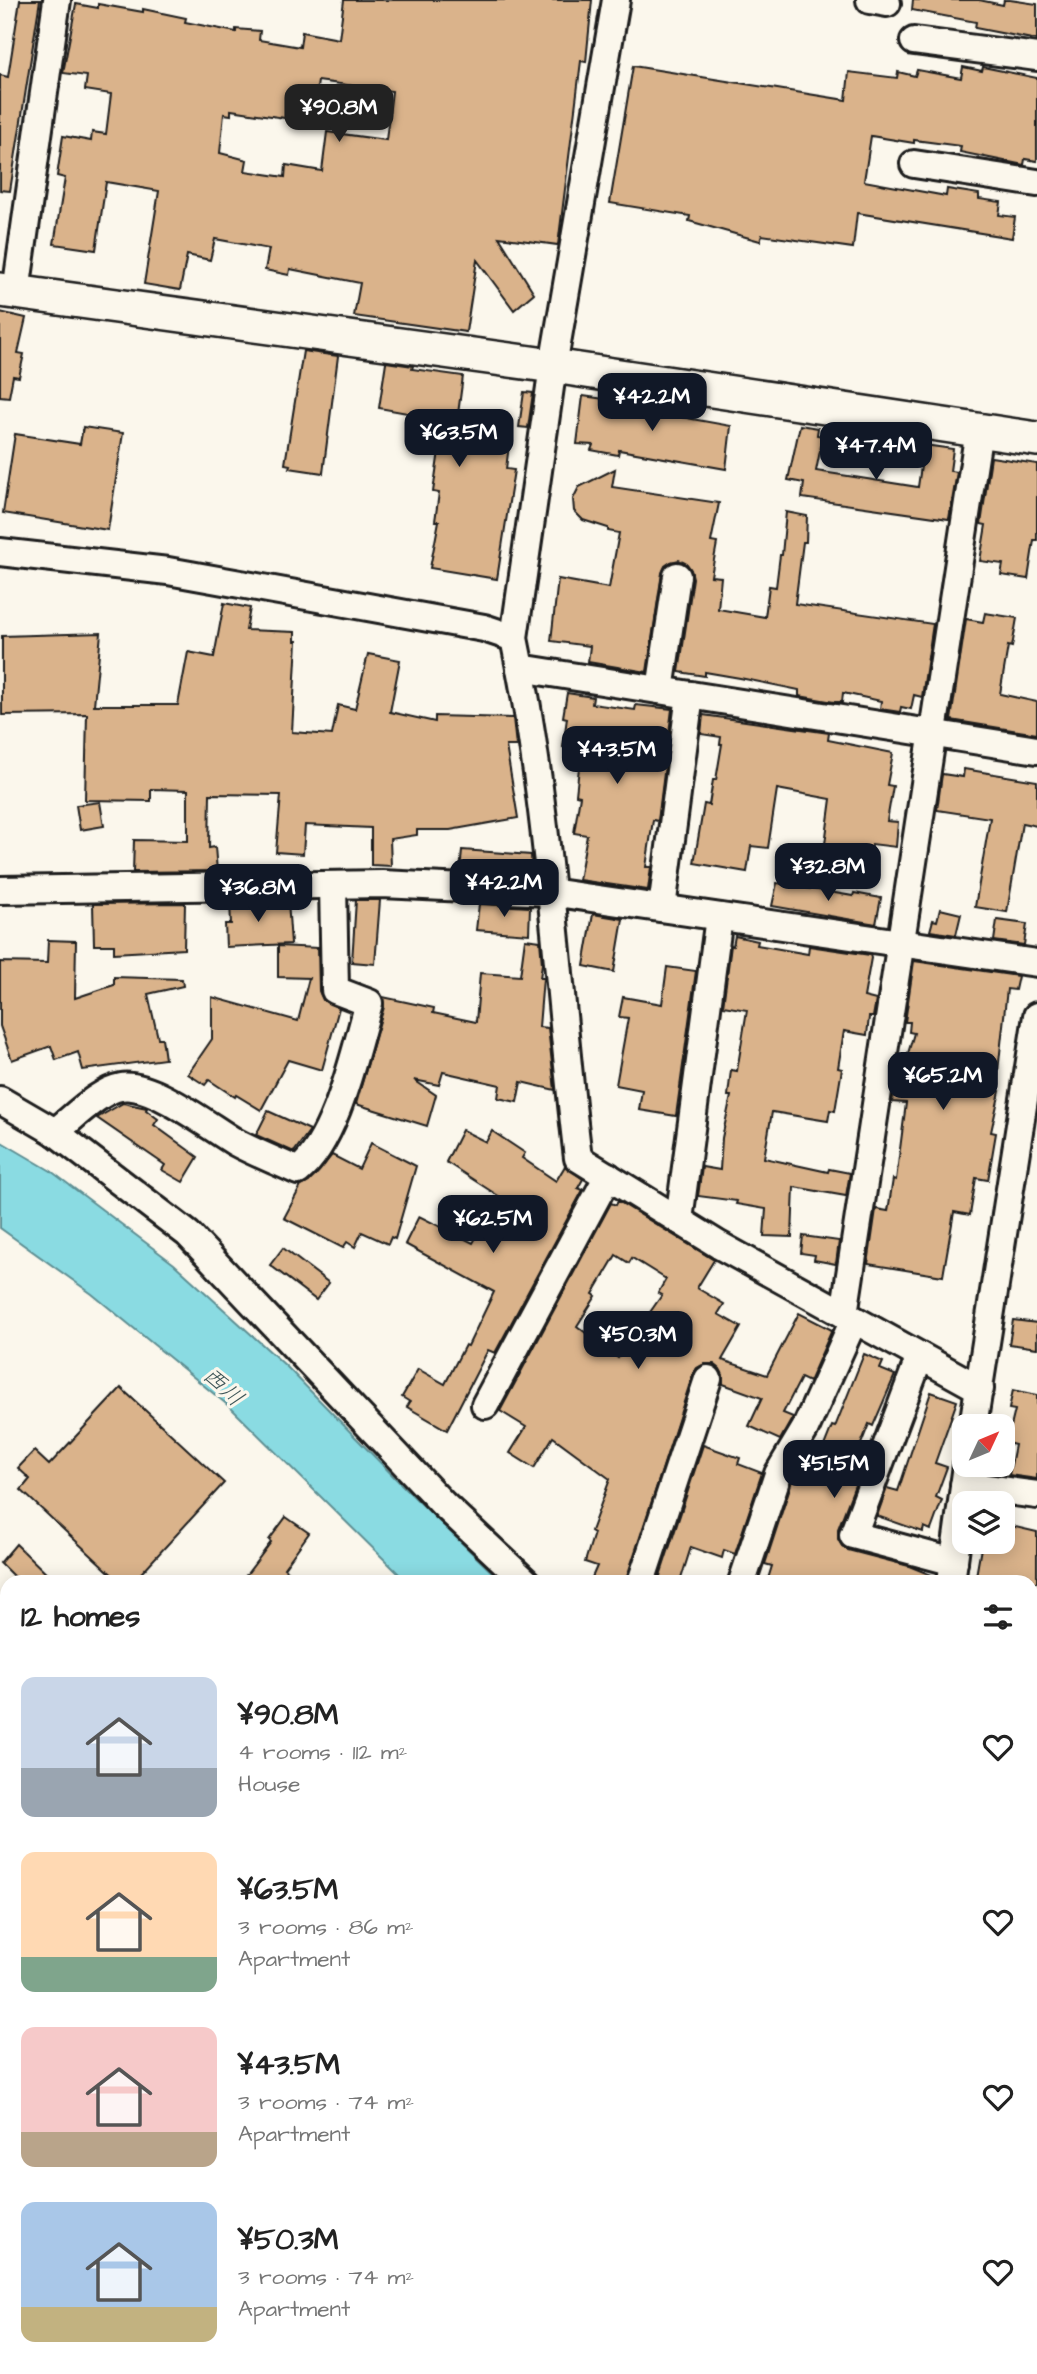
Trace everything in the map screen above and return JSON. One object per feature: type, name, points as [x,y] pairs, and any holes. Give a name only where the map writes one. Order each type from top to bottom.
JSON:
[{"type":"street","points":[[57,0],[8,291],[553,366],[1037,439]]},
{"type":"street","points":[[616,0],[553,366],[514,638],[544,827],[564,1047],[578,1158],[719,1245],[980,1389]]},
{"type":"street","points":[[914,41],[1037,57]]},
{"type":"street","points":[[914,164],[1037,183]]},
{"type":"street","points":[[744,1575],[778,1474],[805,1429],[849,1317],[901,943],[979,430]]},
{"type":"street","points":[[0,552],[168,571],[484,628],[514,638]]},
{"type":"street","points":[[660,690],[677,576]]},
{"type":"street","points":[[520,668],[1037,750]]},
{"type":"street","points":[[662,908],[690,695]]},
{"type":"street","points":[[0,890],[382,884],[550,892],[1037,963]]},
{"type":"street","points":[[55,1132],[103,1095],[119,1087],[134,1087],[151,1091],[238,1143],[298,1171],[310,1162],[336,1113],[369,1003],[335,990],[333,885]]},
{"type":"street","points":[[679,1220],[719,917]]},
{"type":"street","points":[[975,1414],[1026,1171],[1037,1016]]},
{"type":"street","points":[[0,1100],[55,1132],[188,1234],[443,1503],[519,1575]]},
{"type":"street","points":[[485,1405],[608,1176]]},
{"type":"street","points":[[920,1356],[853,1535],[952,1572],[965,1477]]},
{"type":"street","points":[[643,1575],[708,1379]]},
{"type":"street","points":[[972,1477],[1037,1495]]},
{"type":"water","name":"西川","points":[[0,1141],[51,1171],[174,1264],[287,1367],[495,1575],[400,1575],[230,1407],[92,1294],[0,1228]]},
{"type":"building","points":[[20,0],[40,0],[10,191],[0,190],[0,75],[8,77]]},
{"type":"building","points":[[344,0],[592,0],[586,62],[581,61],[558,245],[499,237],[534,293],[514,310],[477,260],[466,332],[354,316],[360,283],[290,269],[289,275],[265,270],[269,249],[215,239],[210,260],[187,255],[180,290],[144,284],[159,191],[106,182],[96,250],[54,244],[65,178],[57,176],[63,136],[91,141],[92,132],[106,134],[111,94],[85,90],[87,76],[63,73],[76,4],[98,8],[98,4],[143,12],[143,9],[186,18],[185,22],[236,32],[236,29],[260,31],[259,40],[300,47],[302,32],[339,39]],"holes":[[[318,81],[392,91],[386,140],[327,132],[322,171],[286,165],[285,177],[245,171],[247,160],[220,153],[224,114],[231,115],[231,110],[312,122]]]},
{"type":"building","points":[[913,0],[979,0],[1003,5],[1004,0],[1010,0],[1037,4],[1037,40],[975,28],[976,22],[912,10]]},
{"type":"building","points":[[633,66],[846,100],[849,72],[897,78],[898,72],[915,76],[917,70],[961,78],[963,67],[982,71],[983,67],[1037,78],[1037,161],[1025,159],[1024,165],[960,152],[961,146],[914,140],[914,143],[871,136],[864,181],[946,196],[947,189],[979,194],[979,199],[1001,202],[999,215],[1015,217],[1012,238],[857,213],[853,248],[762,235],[760,241],[689,221],[690,216],[610,203]]},
{"type":"building","points":[[0,312],[26,318],[18,353],[24,354],[19,377],[13,376],[9,397],[0,396]]},
{"type":"building","points":[[303,351],[338,356],[323,473],[289,468],[290,465],[285,464]]},
{"type":"building","points":[[386,362],[413,366],[412,369],[463,376],[458,414],[512,421],[506,469],[514,470],[497,579],[430,568],[439,521],[435,521],[439,493],[433,492],[439,451],[425,449],[430,417],[379,408]]},
{"type":"building","points":[[524,392],[533,393],[528,428],[519,427]]},
{"type":"building","points":[[583,396],[676,409],[675,416],[731,426],[726,469],[619,450],[618,455],[591,450],[593,445],[577,444]]},
{"type":"building","points":[[800,425],[818,428],[817,435],[823,436],[816,471],[918,487],[924,445],[953,449],[950,471],[957,472],[949,519],[802,498],[804,483],[788,480]]},
{"type":"building","points":[[83,427],[123,433],[108,530],[3,513],[15,434],[80,444]]},
{"type":"building","points":[[991,457],[1037,464],[1037,540],[1034,540],[1028,579],[1001,575],[1003,564],[980,561],[986,525],[981,524]]},
{"type":"building","points":[[615,469],[612,487],[719,503],[711,542],[717,543],[711,576],[721,577],[718,609],[765,617],[769,586],[776,587],[786,512],[807,516],[806,542],[803,542],[795,604],[933,624],[922,697],[914,695],[911,709],[901,707],[900,712],[880,709],[881,701],[843,693],[842,702],[834,702],[799,696],[799,690],[740,678],[705,672],[705,676],[679,672],[693,578],[687,564],[679,560],[665,566],[662,573],[647,672],[588,662],[590,646],[551,641],[558,579],[609,588],[619,533],[583,520],[574,511],[573,499],[579,487]]},
{"type":"building","points":[[224,603],[250,608],[246,630],[295,632],[297,641],[292,732],[332,735],[338,705],[355,709],[368,654],[400,660],[390,712],[435,722],[435,716],[513,718],[516,746],[506,746],[518,818],[450,830],[417,830],[417,835],[390,839],[391,866],[371,865],[371,828],[305,825],[303,854],[276,852],[281,795],[210,794],[209,848],[215,847],[217,871],[133,872],[134,840],[188,841],[188,790],[151,789],[151,801],[85,800],[87,714],[2,715],[2,636],[101,633],[94,705],[178,705],[188,652],[214,657]]},
{"type":"building","points":[[985,613],[1017,618],[1012,647],[1008,646],[1000,694],[1037,702],[1037,734],[951,720],[966,619],[983,622]]},
{"type":"building","points":[[567,693],[593,697],[592,704],[635,710],[636,705],[672,709],[658,821],[653,820],[646,867],[651,867],[648,890],[579,880],[587,835],[574,833],[580,796],[576,795],[581,749],[563,747],[567,718],[563,717]]},
{"type":"building","points":[[703,715],[829,733],[828,740],[893,753],[887,785],[893,786],[887,821],[898,822],[896,847],[872,844],[871,860],[842,856],[843,847],[825,844],[831,799],[777,789],[768,848],[751,846],[747,872],[694,863],[704,804],[709,805],[722,744],[721,737],[701,734]]},
{"type":"building","points":[[964,769],[1037,781],[1037,826],[1022,823],[1007,912],[975,907],[990,818],[937,810],[942,774],[963,777]]},
{"type":"building","points":[[100,802],[104,826],[80,830],[76,805]]},
{"type":"building","points":[[462,850],[531,855],[532,875],[460,872]]},
{"type":"building","points":[[777,883],[881,898],[876,924],[772,906]]},
{"type":"building","points":[[356,900],[380,900],[375,964],[352,962]]},
{"type":"building","points":[[288,901],[291,944],[226,947],[225,924],[231,924],[230,902]]},
{"type":"building","points":[[185,903],[184,949],[114,953],[114,945],[94,945],[93,904]]},
{"type":"building","points":[[479,904],[530,907],[529,934],[476,930]]},
{"type":"building","points":[[940,909],[961,914],[956,935],[930,931],[933,920],[937,921]]},
{"type":"building","points":[[593,914],[623,919],[614,972],[584,966]]},
{"type":"building","points":[[997,920],[1027,924],[1024,945],[994,941]]},
{"type":"building","points":[[735,936],[758,941],[757,945],[808,954],[809,946],[870,955],[871,958],[864,997],[876,1000],[873,1017],[869,1017],[867,1035],[844,1031],[838,1068],[842,1069],[835,1111],[830,1110],[828,1121],[772,1112],[764,1158],[828,1172],[829,1169],[850,1173],[846,1196],[794,1187],[792,1237],[764,1236],[766,1209],[736,1204],[737,1201],[698,1196],[702,1167],[720,1170],[722,1138],[731,1096],[728,1096],[731,1070],[737,1071],[747,1010],[723,1006],[731,945],[733,946]]},
{"type":"building","points":[[525,939],[540,941],[540,978],[543,978],[539,1027],[548,1028],[555,1090],[521,1082],[517,1102],[498,1098],[500,1085],[443,1072],[439,1085],[414,1080],[436,1095],[427,1126],[356,1104],[384,1007],[383,997],[434,1008],[433,1013],[476,1022],[480,973],[520,976]]},
{"type":"building","points":[[48,940],[76,941],[75,998],[114,985],[114,977],[182,979],[183,986],[148,994],[158,1038],[162,1038],[165,1059],[83,1070],[78,1052],[56,1060],[51,1046],[12,1060],[0,1026],[0,962],[47,963]]},
{"type":"building","points":[[278,946],[318,946],[319,991],[323,1000],[339,1008],[322,1070],[288,1060],[261,1110],[209,1080],[205,1085],[188,1074],[212,1039],[212,997],[298,1021],[309,978],[278,977]]},
{"type":"building","points":[[914,961],[1018,976],[1015,990],[1007,989],[996,1090],[1000,1091],[991,1132],[996,1133],[988,1180],[976,1178],[970,1215],[954,1212],[943,1276],[868,1264],[876,1209],[888,1211],[893,1179],[896,1180],[906,1103],[892,1102],[897,1073],[902,1074],[914,1033],[909,1032],[910,1022],[905,1022]]},
{"type":"building","points":[[667,967],[696,971],[676,1116],[639,1110],[642,1090],[616,1085],[628,1018],[619,1017],[623,997],[662,1004]]},
{"type":"building","points":[[123,1103],[147,1108],[146,1110],[158,1119],[154,1125],[198,1157],[183,1182],[162,1170],[165,1165],[97,1118]]},
{"type":"building","points":[[268,1111],[310,1130],[294,1152],[256,1135]]},
{"type":"building","points":[[462,1130],[486,1142],[492,1131],[525,1153],[522,1158],[556,1181],[565,1166],[583,1179],[578,1188],[583,1190],[495,1353],[488,1350],[447,1430],[407,1407],[410,1402],[402,1397],[418,1369],[445,1384],[465,1345],[468,1346],[494,1292],[405,1244],[419,1216],[473,1243],[500,1197],[446,1162]]},
{"type":"building","points":[[371,1143],[416,1166],[395,1239],[391,1237],[388,1244],[362,1232],[355,1247],[347,1242],[343,1248],[284,1218],[301,1186],[309,1182],[332,1155],[359,1169]]},
{"type":"building","points":[[618,1201],[714,1260],[697,1288],[724,1304],[718,1314],[741,1327],[722,1360],[767,1375],[799,1313],[832,1330],[809,1382],[801,1378],[783,1413],[793,1417],[780,1440],[749,1426],[762,1398],[723,1384],[723,1375],[714,1364],[697,1368],[628,1575],[593,1575],[597,1566],[585,1562],[594,1533],[591,1531],[610,1479],[553,1437],[534,1468],[510,1453],[526,1427],[500,1411],[611,1203],[616,1205]],"holes":[[[616,1255],[629,1263],[632,1258],[666,1279],[658,1293],[662,1295],[618,1358],[577,1326],[596,1296],[593,1294]]]},
{"type":"building","points":[[803,1236],[839,1241],[836,1264],[814,1260],[815,1255],[801,1253]]},
{"type":"building","points":[[283,1248],[329,1283],[316,1300],[270,1265]]},
{"type":"building","points":[[1013,1320],[1037,1323],[1037,1348],[1009,1344]]},
{"type":"building","points":[[864,1354],[883,1362],[880,1369],[895,1375],[873,1426],[869,1424],[850,1472],[858,1477],[838,1529],[838,1539],[848,1550],[909,1566],[931,1575],[769,1575],[772,1566],[765,1564],[792,1481],[807,1457],[818,1461],[832,1426],[835,1427]]},
{"type":"building","points":[[121,1388],[224,1483],[139,1575],[112,1575],[21,1490],[30,1479],[18,1468],[34,1451],[49,1465]]},
{"type":"building","points":[[1013,1390],[1037,1395],[1037,1479],[1015,1476],[1015,1410],[1009,1409]]},
{"type":"building","points":[[931,1392],[957,1401],[935,1463],[947,1467],[936,1497],[942,1500],[931,1530],[924,1527],[923,1532],[877,1516],[887,1488],[898,1491]]},
{"type":"building","points":[[703,1445],[740,1458],[738,1464],[762,1473],[735,1554],[724,1550],[722,1558],[691,1547],[682,1575],[660,1575]]},
{"type":"building","points":[[286,1517],[309,1533],[284,1568],[293,1575],[246,1575],[271,1542],[269,1540]]},
{"type":"building","points":[[1015,1527],[1037,1532],[1037,1575],[976,1575],[980,1554],[1015,1554]]},
{"type":"building","points":[[16,1544],[48,1575],[12,1575],[0,1563]]}]
